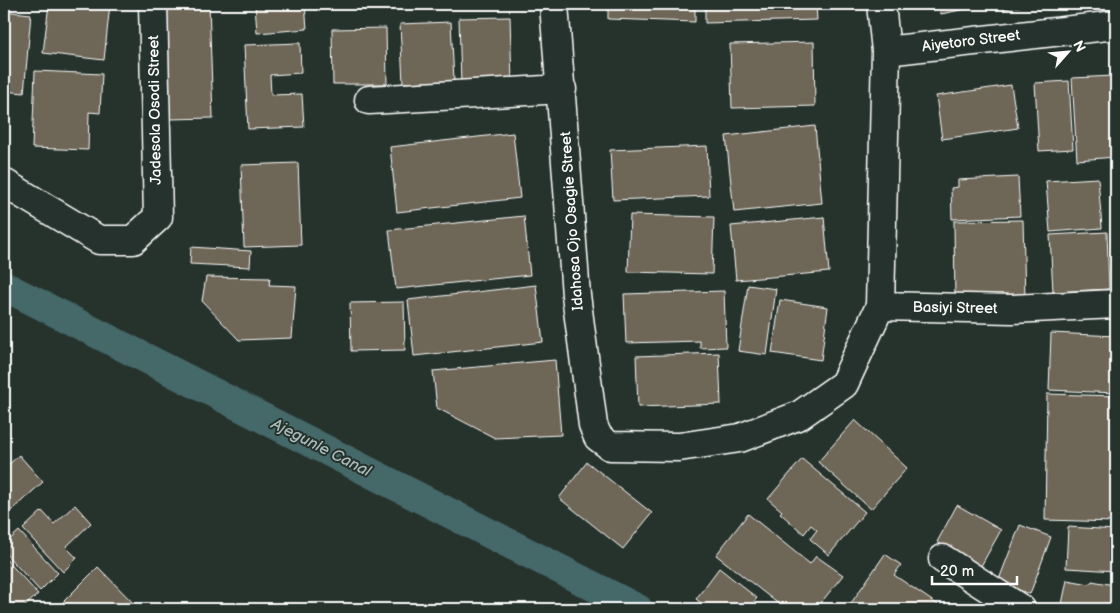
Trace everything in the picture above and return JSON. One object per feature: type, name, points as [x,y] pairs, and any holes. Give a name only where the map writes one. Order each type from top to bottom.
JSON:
[{"type":"street","name":"Jadesola Osodi Street","points":[[4,183],[99,240],[133,240],[158,217],[153,4]]},
{"type":"street","name":"Idahosa Ojo Osagie Street","points":[[554,4],[562,89],[576,295],[593,425],[598,437],[610,446],[679,447],[740,438],[800,416],[844,384],[880,306]]},
{"type":"street","points":[[880,306],[886,51],[881,4]]},
{"type":"street","name":"Aiyetoro Street","points":[[886,51],[1116,25]]},
{"type":"street","points":[[369,100],[562,89]]},
{"type":"street","name":"Basiyi Street","points":[[880,306],[1012,309],[1116,304]]},
{"type":"street","points":[[943,559],[1020,609]]},
{"type":"building","points":[[49,4],[110,4],[104,60],[43,53]]},
{"type":"building","points":[[166,4],[209,4],[213,118],[170,119]]},
{"type":"building","points":[[255,4],[305,4],[307,29],[257,33]]},
{"type":"building","points":[[608,4],[695,4],[695,22],[608,19]]},
{"type":"building","points":[[705,4],[816,4],[817,20],[705,23]]},
{"type":"building","points":[[939,4],[990,4],[941,14]]},
{"type":"building","points":[[1003,4],[1029,4],[1004,9]]},
{"type":"building","points":[[4,11],[31,14],[24,93],[4,91]]},
{"type":"building","points":[[510,17],[512,83],[461,84],[459,18]]},
{"type":"building","points":[[451,22],[454,81],[403,83],[400,24]]},
{"type":"building","points":[[386,28],[387,84],[333,84],[332,29]]},
{"type":"building","points":[[814,42],[815,106],[732,108],[730,44]]},
{"type":"building","points":[[300,43],[301,73],[270,75],[271,95],[302,94],[304,127],[248,129],[244,45]]},
{"type":"building","points":[[35,71],[102,74],[100,113],[89,112],[88,150],[32,148]]},
{"type":"building","points":[[1114,76],[1116,157],[1077,160],[1072,78]]},
{"type":"building","points":[[1069,81],[1073,149],[1039,151],[1035,83]]},
{"type":"building","points":[[1011,85],[1018,128],[942,139],[936,96]]},
{"type":"building","points":[[815,126],[822,203],[734,212],[726,136]]},
{"type":"building","points":[[513,133],[520,198],[397,212],[390,147]]},
{"type":"building","points":[[707,146],[709,196],[613,200],[610,150]]},
{"type":"building","points":[[298,163],[301,245],[244,247],[241,165]]},
{"type":"building","points":[[1018,177],[1020,216],[952,219],[951,188],[958,187],[958,180]]},
{"type":"building","points":[[1098,178],[1102,228],[1050,232],[1046,181]]},
{"type":"building","points":[[630,215],[714,217],[712,274],[628,272]]},
{"type":"building","points":[[524,216],[530,275],[396,289],[389,230]]},
{"type":"building","points":[[824,217],[829,272],[736,280],[731,226]]},
{"type":"building","points":[[1023,220],[1025,299],[955,301],[954,221]]},
{"type":"building","points":[[1107,232],[1109,289],[1053,292],[1050,235]]},
{"type":"building","points":[[191,247],[251,251],[250,267],[190,264]]},
{"type":"building","points":[[206,277],[270,278],[269,285],[296,286],[292,338],[239,340],[202,301]]},
{"type":"building","points":[[536,285],[543,342],[414,356],[408,300]]},
{"type":"building","points":[[748,285],[776,289],[767,355],[738,351]]},
{"type":"building","points":[[724,291],[726,347],[700,348],[700,341],[626,343],[624,294]]},
{"type":"building","points":[[780,300],[828,307],[821,360],[772,353]]},
{"type":"building","points":[[404,302],[405,350],[351,351],[350,303]]},
{"type":"building","points":[[1051,333],[1116,336],[1116,393],[1049,390]]},
{"type":"building","points":[[719,353],[721,404],[638,407],[636,356]]},
{"type":"building","points":[[555,360],[561,435],[495,438],[437,408],[433,371]]},
{"type":"building","points":[[1047,394],[1116,396],[1116,522],[1045,520]]},
{"type":"building","points":[[855,420],[907,468],[871,509],[818,462]]},
{"type":"building","points":[[19,455],[43,482],[4,517],[4,469]]},
{"type":"building","points":[[802,459],[865,512],[829,555],[810,539],[817,530],[811,525],[804,534],[780,513],[782,511],[768,499]]},
{"type":"building","points":[[587,462],[652,513],[623,549],[559,498]]},
{"type":"building","points":[[75,505],[91,523],[66,547],[77,558],[63,572],[23,529],[42,511],[54,524]]},
{"type":"building","points":[[957,505],[1001,530],[981,566],[937,542]]},
{"type":"building","points":[[748,514],[810,564],[816,556],[843,575],[816,609],[785,609],[716,555]]},
{"type":"building","points":[[1020,525],[1051,537],[1030,594],[998,582]]},
{"type":"building","points":[[1068,527],[1116,530],[1116,571],[1066,568]]},
{"type":"building","points":[[19,531],[58,573],[40,591],[4,552],[4,545]]},
{"type":"building","points":[[885,554],[901,565],[894,575],[944,609],[847,609]]},
{"type":"building","points":[[4,557],[38,594],[22,609],[4,609]]},
{"type":"building","points":[[98,567],[139,609],[57,608]]},
{"type":"building","points":[[719,568],[757,598],[748,609],[709,609],[696,599]]},
{"type":"building","points":[[1067,580],[1090,584],[1092,581],[1114,585],[1111,609],[1061,609]]},
{"type":"building","points":[[1114,595],[1116,595],[1116,609],[1113,609]]},
{"type":"waterway","name":"Ajegunle Canal","points":[[4,286],[638,609]]}]
